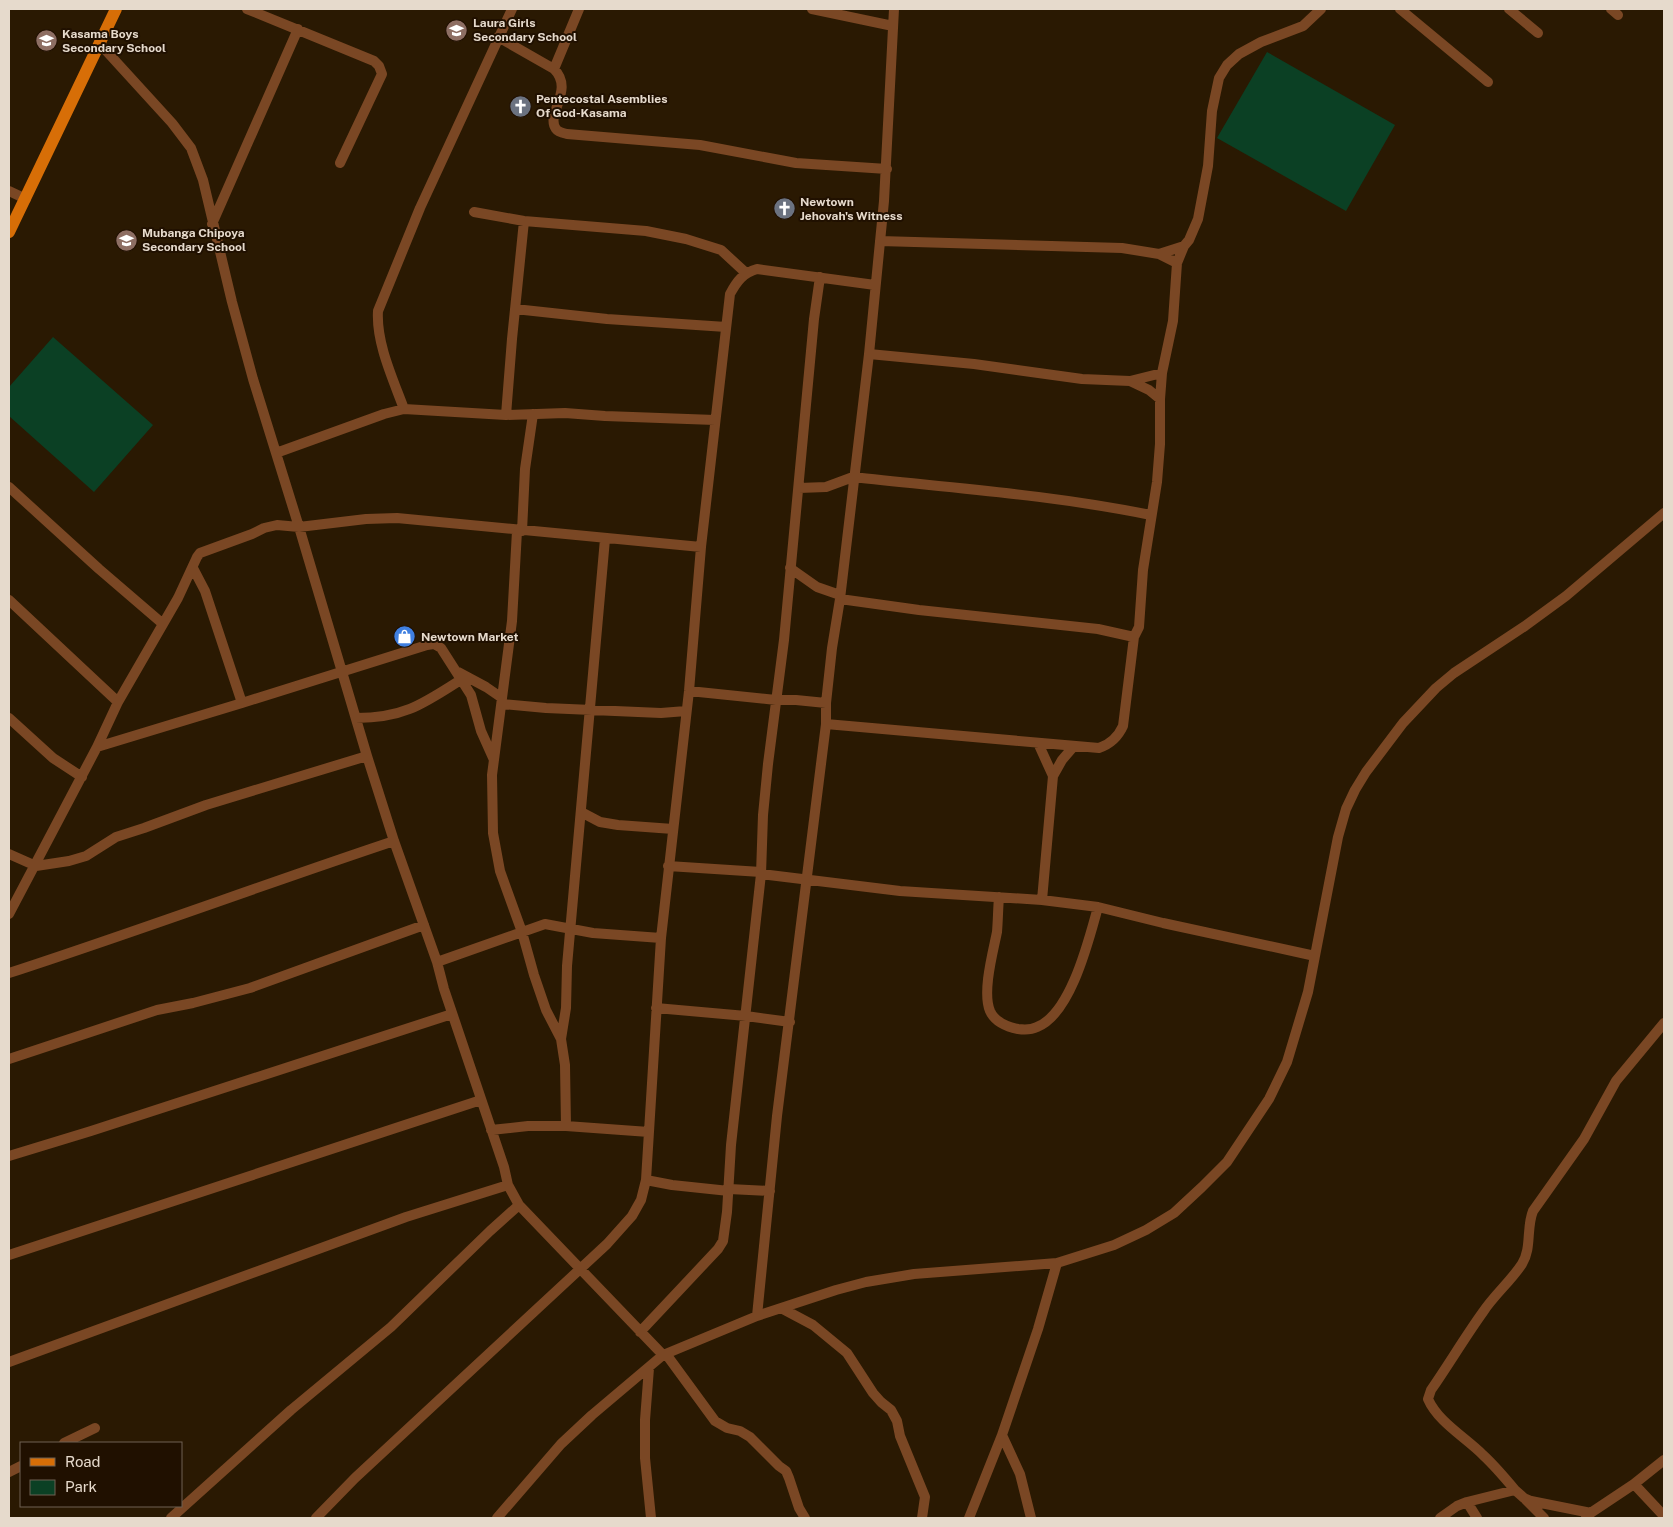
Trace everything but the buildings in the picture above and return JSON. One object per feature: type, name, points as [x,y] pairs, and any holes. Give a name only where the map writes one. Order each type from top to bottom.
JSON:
[{"type":"main road","points":[[9,232],[116,9]]},
{"type":"street","points":[[247,9],[374,61],[380,66],[382,74],[340,163]]},
{"type":"street","points":[[404,409],[380,340],[377,322],[378,311],[420,208],[512,9]]},
{"type":"street","points":[[554,69],[579,9]]},
{"type":"street","points":[[812,9],[893,26]]},
{"type":"street","points":[[757,1316],[777,1116],[826,724],[826,703],[832,648],[840,597],[869,354],[887,170],[894,9]]},
{"type":"street","points":[[826,724],[1099,748],[1113,741],[1120,732],[1123,726],[1134,637],[1139,627],[1141,590],[1157,482],[1162,373],[1172,321],[1177,263],[1184,246],[1190,240],[1194,231],[1203,196],[1208,166],[1212,111],[1219,78],[1227,65],[1238,54],[1261,42],[1303,26],[1321,9]]},
{"type":"street","points":[[1400,9],[1488,82]]},
{"type":"street","points":[[1509,9],[1538,33]]},
{"type":"street","points":[[212,224],[298,29]]},
{"type":"street","points":[[498,37],[554,69],[561,75],[561,92],[554,122],[555,128],[566,134],[700,145],[796,163],[887,170]]},
{"type":"street","points":[[99,43],[172,123],[191,148],[203,180],[234,312],[367,756],[394,841],[437,962],[480,1100],[504,1167],[508,1185],[519,1205],[640,1332],[665,1355],[715,1422],[727,1428],[740,1431],[750,1437],[786,1471],[799,1508],[806,1518]]},
{"type":"street","points":[[9,191],[26,199]]},
{"type":"street","points":[[474,212],[524,221],[646,232],[686,240],[721,250],[746,272]]},
{"type":"street","points":[[506,415],[524,221]]},
{"type":"street","points":[[880,241],[1122,248],[1159,254],[1177,263]]},
{"type":"street","points":[[1159,254],[1184,246]]},
{"type":"street","points":[[316,1518],[355,1478],[607,1244],[632,1216],[641,1200],[646,1180],[660,938],[689,690],[701,547],[730,294],[736,282],[746,272],[757,269],[875,285]]},
{"type":"street","points":[[640,1332],[718,1249],[723,1241],[729,1190],[731,1145],[761,873],[764,815],[814,319],[820,277]]},
{"type":"street","points":[[515,309],[607,319],[726,327]]},
{"type":"street","points":[[869,354],[974,364],[1082,379],[1130,381],[1162,373]]},
{"type":"street","points":[[1130,381],[1149,390],[1160,399]]},
{"type":"street","points":[[276,453],[384,414],[404,409],[506,415],[566,413],[715,420]]},
{"type":"street","points":[[533,414],[525,469],[512,621],[492,775],[492,810],[495,852],[500,871],[522,932],[546,1010],[562,1038]]},
{"type":"street","points":[[798,488],[826,487],[854,477],[1054,500],[1151,515]]},
{"type":"street","points":[[9,487],[163,624]]},
{"type":"street","points":[[497,1518],[561,1444],[592,1415],[665,1355],[757,1316],[866,1282],[967,1269],[1057,1263],[1114,1245],[1146,1230],[1174,1213],[1227,1162],[1269,1099],[1287,1062],[1303,1011],[1338,837],[1346,809],[1366,772],[1403,723],[1436,688],[1454,673],[1566,596],[1664,513]]},
{"type":"street","points":[[9,914],[36,866],[118,702],[178,598],[197,557],[205,550],[277,525],[299,527],[366,519],[397,518],[701,547]]},
{"type":"street","points":[[566,1126],[565,1065],[562,1038],[605,539]]},
{"type":"street","points":[[193,568],[205,592],[242,703]]},
{"type":"street","points":[[790,568],[817,587],[840,597],[919,610],[1098,629],[1134,637]]},
{"type":"street","points":[[9,600],[118,702]]},
{"type":"street","points":[[97,747],[434,644],[441,648],[471,695],[481,731],[494,760]]},
{"type":"street","points":[[459,675],[486,687],[502,701],[546,708],[661,713],[686,711]]},
{"type":"street","points":[[356,718],[386,716],[406,712],[430,700],[459,675]]},
{"type":"street","points":[[689,690],[776,700],[826,703]]},
{"type":"street","points":[[9,718],[53,758],[82,776]]},
{"type":"street","points":[[1038,743],[1053,776]]},
{"type":"street","points":[[1042,900],[1053,776],[1062,760],[1074,746]]},
{"type":"street","points":[[9,854],[36,866],[86,856],[116,836],[144,828],[206,805],[367,756]]},
{"type":"street","points":[[581,812],[600,822],[673,829]]},
{"type":"street","points":[[9,973],[93,946],[394,841]]},
{"type":"street","points":[[668,866],[761,873],[900,891],[1042,900],[1098,907],[1315,956]]},
{"type":"street","points":[[999,897],[997,930],[989,973],[988,995],[990,1012],[999,1022],[1011,1028],[1027,1030],[1038,1027],[1052,1018],[1071,988],[1088,943],[1098,907]]},
{"type":"street","points":[[437,962],[545,924],[572,930],[660,938]]},
{"type":"street","points":[[9,1059],[156,1010],[193,1003],[250,988],[424,925]]},
{"type":"street","points":[[656,1008],[790,1022]]},
{"type":"street","points":[[9,1156],[452,1014]]},
{"type":"street","points":[[1544,1518],[1515,1490],[1484,1455],[1443,1419],[1432,1407],[1428,1399],[1483,1312],[1522,1264],[1528,1244],[1530,1218],[1533,1211],[1584,1139],[1616,1081],[1664,1023]]},
{"type":"street","points":[[9,1255],[480,1100]]},
{"type":"street","points":[[491,1130],[528,1126],[566,1126],[649,1132]]},
{"type":"street","points":[[646,1180],[672,1185],[770,1192]]},
{"type":"street","points":[[9,1362],[406,1217],[508,1185]]},
{"type":"street","points":[[171,1518],[291,1410],[391,1327],[519,1205]]},
{"type":"street","points":[[969,1518],[1002,1435],[1038,1329],[1057,1263]]},
{"type":"street","points":[[781,1308],[813,1326],[847,1353],[873,1393],[891,1410],[897,1421],[900,1436],[924,1497],[922,1518]]},
{"type":"street","points":[[649,1368],[645,1420],[645,1458],[651,1518]]},
{"type":"street","points":[[66,1442],[96,1428]]},
{"type":"street","points":[[1002,1435],[1020,1474],[1031,1518]]},
{"type":"street","points":[[1524,1498],[1587,1516],[1634,1484],[1664,1460]]},
{"type":"street","points":[[1634,1484],[1664,1516]]},
{"type":"street","points":[[1440,1518],[1457,1506],[1467,1502],[1515,1490]]},
{"type":"street","points":[[1467,1502],[1477,1518]]},
{"type":"green space","points":[[1267,52],[1395,125],[1346,211],[1217,138]]},
{"type":"green space","points":[[53,337],[153,425],[94,492],[9,416],[9,387]]},
{"type":"place","name":"Laura Girls Secondary School","points":[[457,30]]},
{"type":"place","name":"Kasama Boys Secondary School","points":[[46,41]]},
{"type":"place","name":"Pentecostal Asemblies Of God-Kasama","points":[[520,106]]},
{"type":"place","name":"Newtown Jehovah's Witness","points":[[784,209]]},
{"type":"place","name":"Mubanga Chipoya Secondary School","points":[[126,240]]},
{"type":"place","name":"Newtown Market","points":[[405,637]]}]
